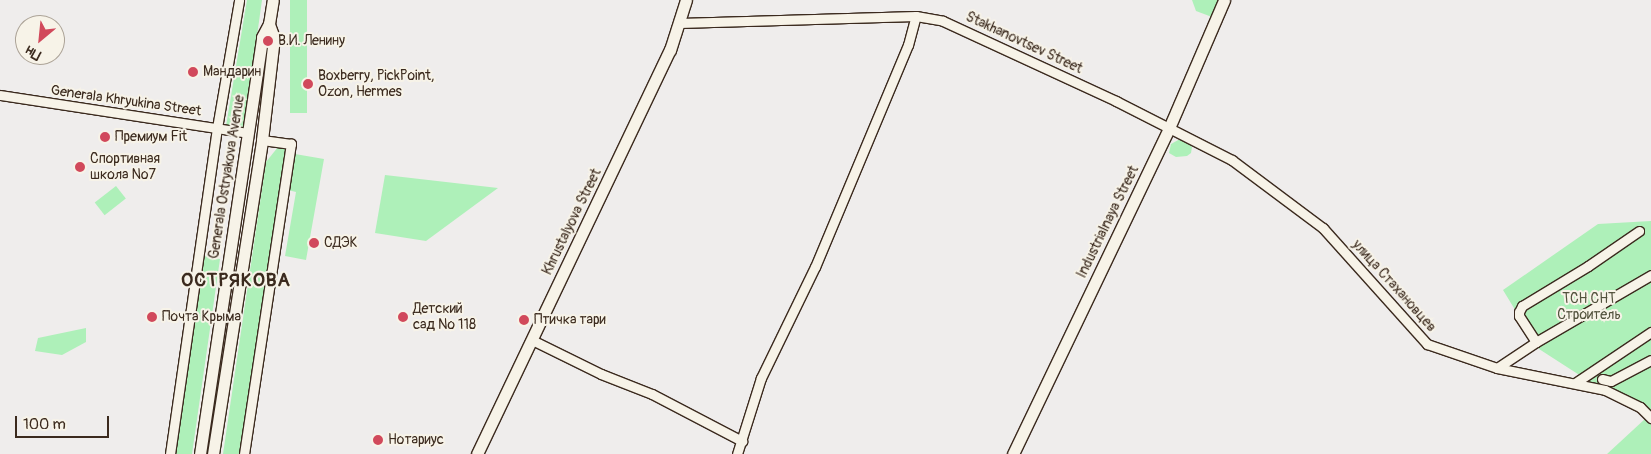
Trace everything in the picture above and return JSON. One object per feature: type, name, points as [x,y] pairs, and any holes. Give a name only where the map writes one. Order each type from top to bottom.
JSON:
[{"type":"main road","name":"Generala Ostryakova Avenue","points":[[200,454],[262,37],[269,24],[273,0]]},
{"type":"main road","name":"Khrustalyova Street","points":[[477,454],[666,57],[686,0]]},
{"type":"main road","name":"Industrialnaya Street","points":[[1013,454],[1169,128],[1224,0]]},
{"type":"main road","name":"Generala Ostryakova Avenue","points":[[213,454],[262,140],[274,38],[269,24]]},
{"type":"street","points":[[170,454],[217,128],[239,0]]},
{"type":"street","points":[[737,454],[761,378],[815,267],[908,45],[916,16]]},
{"type":"street","name":"Stakhanovtsev Street","points":[[679,23],[696,24],[916,16],[943,21],[1116,101],[1169,128]]},
{"type":"street","name":"Generala Khryukina Street","points":[[0,95],[248,133]]},
{"type":"street","name":"улица Стахановцев","points":[[1169,128],[1232,160],[1323,228],[1427,344],[1497,368],[1605,390],[1640,407],[1651,418]]},
{"type":"street","points":[[244,454],[291,144],[262,140]]},
{"type":"street","points":[[1536,342],[1519,316],[1518,312],[1522,306],[1588,266],[1639,231]]},
{"type":"street","points":[[1497,368],[1536,342],[1651,275]]},
{"type":"street","points":[[1575,383],[1651,332]]},
{"type":"street","points":[[532,340],[601,374],[652,394],[742,441]]},
{"type":"street","points":[[1602,379],[1611,381],[1651,360]]},
{"type":"green space","points":[[247,0],[262,0],[244,129],[226,126]]},
{"type":"green space","points":[[290,0],[307,0],[307,113],[290,113]]},
{"type":"green space","points":[[1192,0],[1219,0],[1212,17],[1196,11]]},
{"type":"green space","points":[[1180,139],[1185,140],[1192,147],[1191,153],[1187,156],[1176,157],[1169,153],[1171,144]]},
{"type":"green space","points":[[278,147],[285,149],[286,152],[240,454],[223,454],[266,162]]},
{"type":"green space","points":[[295,154],[324,159],[306,260],[285,256],[296,192],[288,190]]},
{"type":"green space","points":[[385,175],[498,188],[426,241],[375,233]]},
{"type":"green space","points":[[116,186],[126,199],[105,215],[95,203]]},
{"type":"green space","name":"ТСН СНТ Строитель","points":[[1651,221],[1651,454],[1607,454],[1646,418],[1539,349],[1503,290],[1598,224]]},
{"type":"green space","points":[[204,256],[220,259],[192,454],[173,454]]},
{"type":"green space","points":[[86,328],[86,342],[62,355],[35,351],[38,338]]},
{"type":"place","name":"В.И. Ленину","points":[[268,41]]},
{"type":"place","name":"Мандарин","points":[[193,72]]},
{"type":"place","name":"Boxberry, PickPoint, Ozon, Hermes","points":[[308,84]]},
{"type":"place","name":"Премиум Fit","points":[[105,137]]},
{"type":"place","name":"Спортивная школа №7","points":[[80,167]]},
{"type":"place","name":"СДЭК","points":[[314,243]]},
{"type":"place","name":"Почта Крыма","points":[[152,317]]},
{"type":"place","name":"Детский сад № 118","points":[[403,317]]},
{"type":"place","name":"Птичка тари","points":[[524,320]]},
{"type":"place","name":"Нотариус","points":[[378,440]]},
{"type":"district","name":"ОСТРЯКОВА","points":[[236,281]]}]
